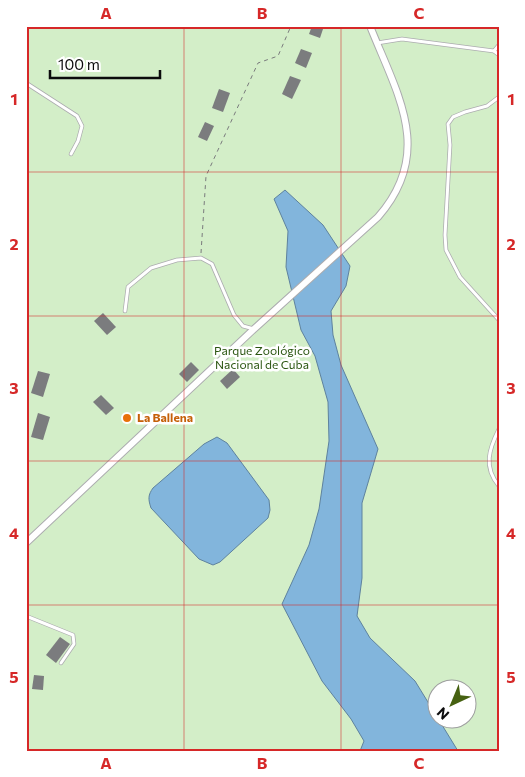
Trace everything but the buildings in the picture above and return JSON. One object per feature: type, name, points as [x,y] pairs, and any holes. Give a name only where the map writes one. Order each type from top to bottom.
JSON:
[{"type":"street","points":[[26,543],[388,206],[398,189],[406,161],[409,140],[402,102],[370,26]]},
{"type":"lane","points":[[377,43],[402,38],[494,51],[499,55]]},
{"type":"lane","points":[[494,51],[499,46]]},
{"type":"lane","points":[[26,83],[76,116],[82,126],[78,141],[71,154]]},
{"type":"lane","points":[[499,97],[487,106],[453,117],[448,124],[450,145],[445,235],[446,250],[460,277],[499,320]]},
{"type":"lane","points":[[125,311],[128,287],[151,268],[177,260],[201,258],[212,264],[234,315],[243,326],[254,329]]},
{"type":"lane","points":[[499,429],[490,446],[488,464],[490,473],[499,486]]},
{"type":"lane","points":[[26,616],[72,635],[74,644],[61,662]]},
{"type":"path","points":[[201,258],[206,176],[258,63],[278,56],[292,26]]},
{"type":"green space","name":"Parque Zoológico Nacional de Cuba","points":[[26,26],[499,26],[499,751],[26,751]]},
{"type":"water","points":[[285,190],[323,225],[350,266],[346,286],[331,311],[333,335],[341,365],[378,449],[362,503],[362,578],[357,616],[370,638],[415,681],[428,702],[428,730],[445,730],[458,751],[360,751],[364,741],[351,719],[322,681],[282,604],[309,545],[319,509],[329,441],[328,402],[315,356],[301,330],[286,267],[288,231],[274,199]]},
{"type":"water","points":[[217,437],[227,443],[269,500],[270,510],[268,518],[220,562],[213,565],[199,559],[151,508],[149,497],[153,488],[204,444]]},
{"type":"place","name":"La Ballena","points":[[127,418]]}]
